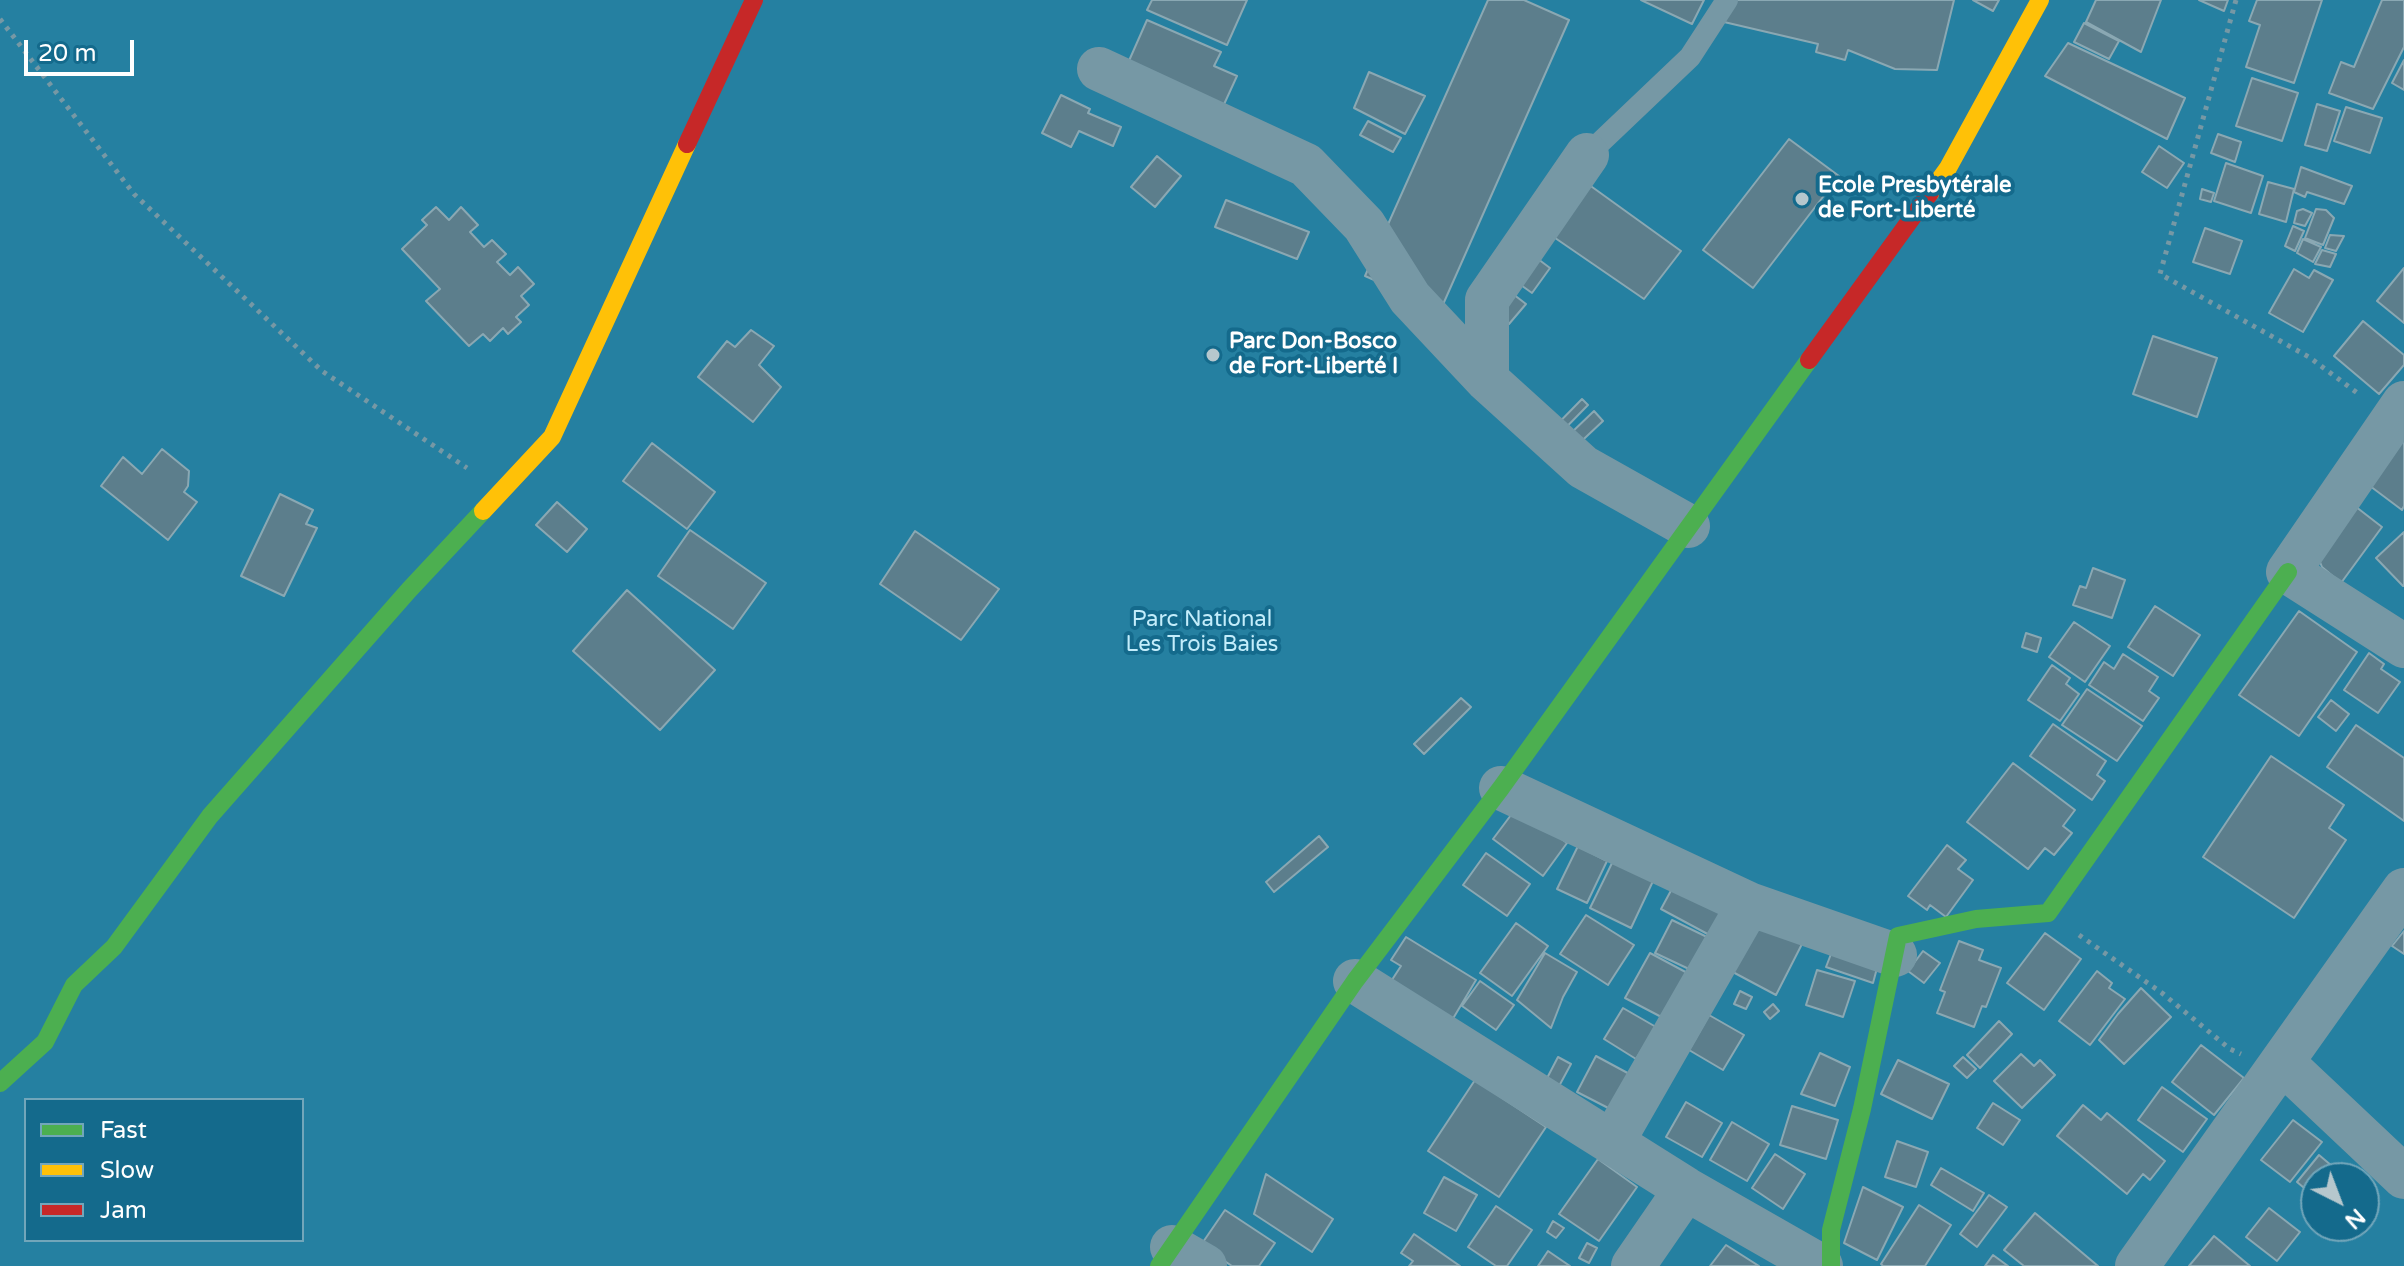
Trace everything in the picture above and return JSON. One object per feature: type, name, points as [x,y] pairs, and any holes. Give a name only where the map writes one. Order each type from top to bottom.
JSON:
[{"type":"street","points":[[0,1083],[45,1042],[74,985],[114,947],[210,816],[409,590],[552,437],[754,0]]},
{"type":"street","points":[[1178,1260],[1355,981],[1501,788],[1948,168],[2040,0]]},
{"type":"street","points":[[1099,69],[1306,165],[1364,225],[1410,298],[1487,380],[1583,467],[1688,526]]},
{"type":"street","points":[[1487,380],[1487,300],[1587,155]]},
{"type":"street","points":[[1831,1266],[1831,1230],[1862,1109],[1898,936],[1976,919],[2048,913],[2399,411]]},
{"type":"street","points":[[2288,572],[2404,646]]},
{"type":"street","points":[[1501,788],[1749,904],[1895,955]]},
{"type":"street","points":[[2137,1266],[2404,890]]},
{"type":"street","points":[[1612,1143],[1749,904]]},
{"type":"street","points":[[1355,981],[1686,1189],[1821,1266]]},
{"type":"street","points":[[2282,1062],[2404,1177]]},
{"type":"street","points":[[1633,1266],[1686,1189]]},
{"type":"lane","points":[[1587,155],[1690,57],[1727,0]]},
{"type":"path","points":[[2236,0],[2160,274],[2399,411]]},
{"type":"path","points":[[0,19],[134,194],[178,236],[322,371],[501,491]]},
{"type":"path","points":[[2048,913],[2162,993],[2230,1049],[2259,1062],[2282,1062]]},
{"type":"green space","name":"Parc National Les Trois Baies","points":[[0,0],[2404,0],[2404,1266],[0,1266]]},
{"type":"building","points":[[1152,0],[1247,0],[1227,45],[1147,10]]},
{"type":"building","points":[[1488,0],[1524,0],[1569,20],[1441,309],[1365,276]]},
{"type":"building","points":[[1641,0],[1704,0],[1692,24]]},
{"type":"building","points":[[1730,0],[1954,0],[1937,70],[1895,69],[1848,50],[1845,60],[1816,52],[1818,44],[1724,22]]},
{"type":"building","points":[[1973,0],[1999,0],[1993,11]]},
{"type":"building","points":[[2096,0],[2161,0],[2141,52],[2086,22]]},
{"type":"building","points":[[2199,0],[2228,0],[2224,11]]},
{"type":"building","points":[[2257,0],[2322,0],[2294,83],[2246,67],[2260,25],[2249,21]]},
{"type":"building","points":[[2382,0],[2404,0],[2404,47],[2373,109],[2329,93],[2341,62],[2354,67]]},
{"type":"building","points":[[1147,20],[1221,52],[1214,66],[1237,76],[1215,124],[1128,63]]},
{"type":"building","points":[[2084,23],[2119,41],[2109,59],[2074,42]]},
{"type":"building","points":[[2068,43],[2185,98],[2167,139],[2045,76]]},
{"type":"building","points":[[2404,60],[2404,90],[2392,83]]},
{"type":"building","points":[[1369,72],[1425,96],[1405,134],[1354,108]]},
{"type":"building","points":[[2252,78],[2298,93],[2282,141],[2236,126]]},
{"type":"building","points":[[1061,95],[1090,109],[1088,113],[1121,127],[1113,146],[1079,131],[1071,147],[1042,133]]},
{"type":"building","points":[[2317,104],[2340,111],[2327,151],[2305,145]]},
{"type":"building","points":[[2346,107],[2382,118],[2370,153],[2334,141]]},
{"type":"building","points":[[1368,121],[1401,138],[1393,152],[1360,135]]},
{"type":"building","points":[[2218,134],[2241,142],[2235,162],[2211,153]]},
{"type":"building","points":[[1789,139],[1839,176],[1753,288],[1703,250]]},
{"type":"building","points":[[2159,146],[2184,163],[2167,188],[2142,172]]},
{"type":"building","points":[[1157,156],[1181,176],[1155,207],[1131,187]]},
{"type":"building","points":[[2226,163],[2263,176],[2251,213],[2214,201]]},
{"type":"building","points":[[2301,167],[2352,186],[2344,204],[2307,192],[2305,197],[2294,192]]},
{"type":"building","points":[[1581,179],[1681,251],[1644,299],[1542,229]]},
{"type":"building","points":[[2268,182],[2294,189],[2286,222],[2259,214]]},
{"type":"building","points":[[2202,189],[2214,193],[2211,202],[2200,199]]},
{"type":"building","points":[[1226,200],[1309,232],[1297,259],[1215,227]]},
{"type":"building","points":[[436,207],[449,220],[461,207],[478,225],[470,232],[484,247],[492,240],[506,254],[497,262],[510,275],[518,267],[534,284],[521,296],[529,305],[516,317],[521,322],[508,334],[503,328],[490,341],[483,334],[469,346],[426,301],[440,289],[402,249],[427,225],[422,220]]},
{"type":"building","points":[[2303,209],[2312,213],[2305,226],[2294,223],[2297,211]]},
{"type":"building","points":[[2316,209],[2326,210],[2334,218],[2323,245],[2305,238]]},
{"type":"building","points":[[2293,226],[2304,231],[2295,251],[2285,246]]},
{"type":"building","points":[[2205,228],[2242,241],[2230,274],[2193,262]]},
{"type":"building","points":[[2330,235],[2344,236],[2336,251],[2325,248]]},
{"type":"building","points":[[2303,239],[2321,247],[2313,262],[2297,253]]},
{"type":"building","points":[[1518,244],[1550,268],[1532,293],[1500,270]]},
{"type":"building","points":[[2322,250],[2336,254],[2330,267],[2315,264]]},
{"type":"building","points":[[2404,268],[2404,323],[2377,301]]},
{"type":"building","points":[[2294,269],[2309,278],[2314,270],[2333,280],[2303,332],[2269,313]]},
{"type":"building","points":[[1496,281],[1526,304],[1509,324],[1480,301]]},
{"type":"building","points":[[2363,321],[2404,355],[2404,365],[2379,394],[2334,356]]},
{"type":"building","points":[[751,330],[774,346],[759,365],[781,387],[753,422],[698,377],[727,341],[735,347]]},
{"type":"building","points":[[2153,336],[2217,358],[2197,417],[2133,394]]},
{"type":"building","points":[[1582,399],[1588,405],[1541,453],[1535,447]]},
{"type":"building","points":[[1594,411],[1603,421],[1555,466],[1546,457]]},
{"type":"building","points":[[2404,431],[2404,506],[2402,510],[2366,483]]},
{"type":"building","points":[[652,443],[715,492],[687,529],[623,481]]},
{"type":"building","points":[[162,449],[189,471],[188,486],[184,492],[197,502],[168,540],[101,486],[123,457],[142,474]]},
{"type":"building","points":[[280,494],[313,510],[306,524],[317,528],[284,596],[241,576]]},
{"type":"building","points":[[557,502],[587,529],[567,552],[536,525]]},
{"type":"building","points":[[2351,503],[2382,527],[2341,583],[2322,567],[2318,557]]},
{"type":"building","points":[[690,530],[766,583],[733,629],[658,576]]},
{"type":"building","points":[[915,531],[999,589],[961,640],[880,584]]},
{"type":"building","points":[[2404,532],[2404,586],[2403,586],[2376,558]]},
{"type":"building","points":[[2093,568],[2125,580],[2112,618],[2073,605],[2080,586],[2086,588]]},
{"type":"building","points":[[627,590],[715,670],[660,730],[573,651]]},
{"type":"building","points":[[2155,606],[2200,635],[2173,676],[2128,647]]},
{"type":"building","points":[[2299,611],[2357,652],[2299,736],[2239,695]]},
{"type":"building","points":[[2074,622],[2110,646],[2085,682],[2049,657]]},
{"type":"building","points":[[2026,633],[2041,638],[2037,652],[2022,647]]},
{"type":"building","points":[[2369,653],[2384,664],[2381,669],[2400,682],[2378,713],[2344,690]]},
{"type":"building","points":[[2123,654],[2158,677],[2149,691],[2159,698],[2143,721],[2089,685],[2104,662],[2114,669]]},
{"type":"building","points":[[2052,665],[2070,678],[2066,684],[2079,694],[2060,721],[2028,700]]},
{"type":"building","points":[[2087,689],[2142,726],[2117,761],[2062,725]]},
{"type":"building","points":[[1461,698],[1471,707],[1424,754],[1414,744]]},
{"type":"building","points":[[2331,700],[2349,714],[2336,731],[2318,717]]},
{"type":"building","points":[[2053,724],[2106,761],[2097,775],[2105,781],[2092,800],[2030,756]]},
{"type":"building","points":[[2356,725],[2404,758],[2404,821],[2327,767]]},
{"type":"building","points":[[2271,756],[2344,805],[2329,828],[2346,840],[2294,918],[2203,857]]},
{"type":"building","points":[[2013,763],[2075,810],[2063,826],[2072,833],[2054,855],[2045,848],[2028,869],[1967,822]]},
{"type":"building","points":[[1517,807],[1567,843],[1543,876],[1493,839]]},
{"type":"building","points":[[1319,836],[1328,847],[1274,892],[1266,882]]},
{"type":"building","points":[[1947,845],[1966,860],[1958,869],[1973,880],[1946,917],[1930,905],[1927,910],[1908,896]]},
{"type":"building","points":[[1578,846],[1607,861],[1587,903],[1557,889]]},
{"type":"building","points":[[1486,853],[1530,884],[1507,916],[1463,885]]},
{"type":"building","points":[[1614,859],[1654,879],[1631,928],[1590,908]]},
{"type":"building","points":[[1674,885],[1728,914],[1715,938],[1661,909]]},
{"type":"building","points":[[1586,915],[1634,945],[1608,985],[1560,954]]},
{"type":"building","points":[[1755,919],[1802,944],[1776,995],[1729,970]]},
{"type":"building","points":[[1672,920],[1707,937],[1691,970],[1655,953]]},
{"type":"building","points":[[1516,923],[1548,946],[1512,996],[1480,973]]},
{"type":"building","points":[[2404,931],[2404,954],[2392,946]]},
{"type":"building","points":[[2045,933],[2081,959],[2044,1010],[2007,983]]},
{"type":"building","points":[[1406,937],[1476,980],[1448,1027],[1386,989],[1401,966],[1391,960]]},
{"type":"building","points":[[1836,941],[1880,957],[1873,983],[1826,967]]},
{"type":"building","points":[[1959,941],[1983,950],[1979,960],[2001,968],[1986,1007],[1982,1006],[1974,1027],[1937,1013],[1945,992],[1940,990]]},
{"type":"building","points":[[1923,951],[1940,963],[1924,983],[1908,971]]},
{"type":"building","points":[[1545,953],[1577,972],[1551,1028],[1517,1000]]},
{"type":"building","points":[[1650,953],[1693,976],[1669,1021],[1625,998]]},
{"type":"building","points":[[1817,970],[1855,981],[1843,1017],[1806,1005]]},
{"type":"building","points":[[2097,971],[2112,983],[2109,988],[2125,999],[2090,1045],[2059,1021]]},
{"type":"building","points":[[1480,981],[1514,1005],[1496,1030],[1462,1006]]},
{"type":"building","points":[[2141,988],[2171,1017],[2124,1064],[2099,1040]]},
{"type":"building","points":[[1740,991],[1752,997],[1746,1009],[1734,1004]]},
{"type":"building","points":[[1773,1004],[1779,1011],[1770,1019],[1764,1012]]},
{"type":"building","points":[[1623,1008],[1656,1027],[1636,1059],[1604,1039]]},
{"type":"building","points":[[1709,1015],[1744,1035],[1723,1070],[1689,1050]]},
{"type":"building","points":[[1999,1021],[2012,1034],[1980,1068],[1967,1055]]},
{"type":"building","points":[[2201,1045],[2244,1078],[2214,1115],[2172,1082]]},
{"type":"building","points":[[1820,1053],[1850,1067],[1835,1106],[1801,1094]]},
{"type":"building","points":[[2021,1054],[2034,1066],[2040,1060],[2055,1075],[2022,1108],[1994,1081]]},
{"type":"building","points":[[1596,1056],[1635,1077],[1616,1112],[1577,1092]]},
{"type":"building","points":[[1558,1057],[1571,1064],[1558,1088],[1545,1082]]},
{"type":"building","points":[[1963,1057],[1976,1069],[1967,1078],[1954,1066]]},
{"type":"building","points":[[1898,1060],[1949,1084],[1932,1119],[1881,1094]]},
{"type":"building","points":[[1475,1080],[1546,1127],[1499,1197],[1428,1151]]},
{"type":"building","points":[[2162,1087],[2207,1119],[2183,1152],[2138,1120]]},
{"type":"building","points":[[1686,1102],[1722,1123],[1702,1157],[1666,1137]]},
{"type":"building","points":[[1993,1103],[2020,1120],[2003,1145],[1977,1128]]},
{"type":"building","points":[[2083,1105],[2101,1120],[2107,1113],[2165,1161],[2150,1180],[2143,1174],[2127,1194],[2057,1136]]},
{"type":"building","points":[[1792,1106],[1838,1120],[1826,1159],[1780,1145]]},
{"type":"building","points":[[2293,1120],[2322,1142],[2306,1162],[2300,1162],[2300,1170],[2290,1182],[2261,1160]]},
{"type":"building","points":[[1732,1122],[1769,1144],[1747,1181],[1710,1160]]},
{"type":"building","points":[[1897,1141],[1928,1152],[1916,1187],[1885,1177]]},
{"type":"building","points":[[1775,1154],[1805,1174],[1783,1209],[1752,1188]]},
{"type":"building","points":[[2319,1155],[2327,1162],[2313,1162]]},
{"type":"building","points":[[1598,1159],[1637,1187],[1599,1241],[1559,1214]]},
{"type":"building","points":[[1941,1168],[1984,1193],[1973,1211],[1931,1185]]},
{"type":"building","points":[[1266,1174],[1333,1219],[1312,1252],[1254,1214]]},
{"type":"building","points":[[1444,1177],[1477,1195],[1456,1231],[1424,1213]]},
{"type":"building","points":[[1863,1187],[1903,1207],[1877,1260],[1844,1243]]},
{"type":"building","points":[[1989,1195],[2007,1207],[1977,1247],[1960,1234]]},
{"type":"building","points":[[1919,1205],[1951,1225],[1925,1266],[1883,1266],[1881,1264]]},
{"type":"building","points":[[1496,1206],[1532,1230],[1507,1266],[1496,1266],[1468,1247]]},
{"type":"building","points":[[2269,1208],[2300,1232],[2277,1261],[2246,1237]]},
{"type":"building","points":[[1225,1210],[1275,1243],[1259,1266],[1232,1266],[1201,1245]]},
{"type":"building","points":[[2035,1213],[2098,1266],[2024,1266],[2004,1250]]},
{"type":"building","points":[[1553,1221],[1564,1228],[1556,1238],[1547,1232]]},
{"type":"building","points":[[1414,1234],[1460,1266],[1409,1266],[1413,1261],[1401,1253]]},
{"type":"building","points":[[2214,1236],[2250,1266],[2189,1266]]},
{"type":"building","points":[[1587,1243],[1597,1248],[1589,1263],[1579,1258]]},
{"type":"building","points":[[1726,1245],[1759,1266],[1710,1266]]},
{"type":"building","points":[[1548,1251],[1570,1266],[1538,1266]]},
{"type":"building","points":[[1993,1255],[2008,1266],[1985,1266]]},
{"type":"traffic: fast","points":[[1159,1266],[1355,981],[1501,788],[1809,360]]},
{"type":"traffic: fast","points":[[0,1083],[45,1042],[74,985],[114,947],[210,816],[409,590],[483,511]]},
{"type":"traffic: fast","points":[[1831,1266],[1831,1230],[1862,1109],[1898,936],[1976,919],[2048,913],[2288,572]]},
{"type":"traffic: slow","points":[[1930,193],[1948,168],[2040,0]]},
{"type":"traffic: slow","points":[[483,511],[552,437],[687,144]]},
{"type":"traffic: jam","points":[[687,144],[754,0]]},
{"type":"traffic: jam","points":[[1809,360],[1930,193]]},
{"type":"place","name":"Ecole Presbytérale de Fort-Liberté","points":[[1802,199]]},
{"type":"place","name":"Parc Don-Bosco de Fort-Liberté I","points":[[1213,355]]}]
